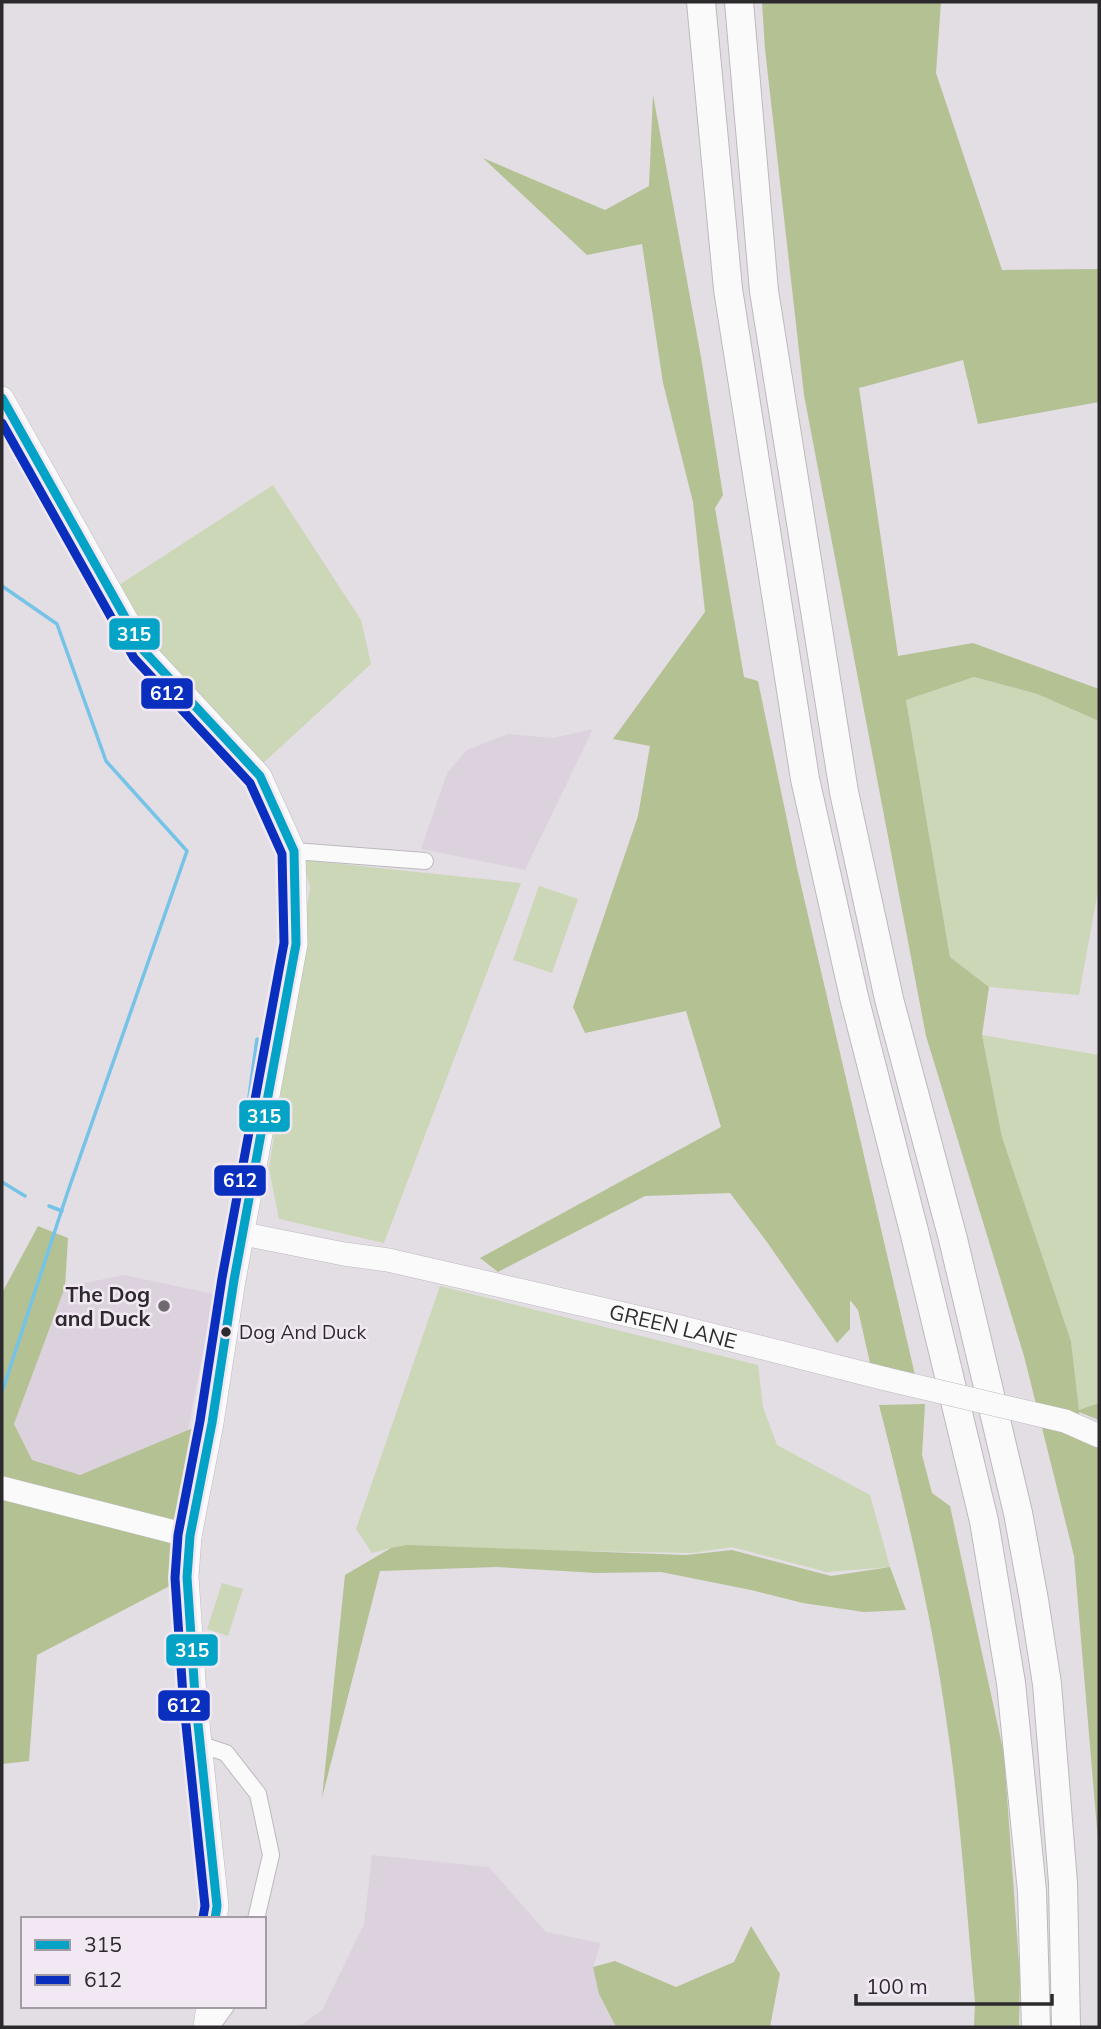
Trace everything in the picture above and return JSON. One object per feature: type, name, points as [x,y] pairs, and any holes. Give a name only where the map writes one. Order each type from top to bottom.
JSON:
[{"type":"highway","points":[[701,2],[728,289],[805,779],[854,998],[984,1521],[1011,1683],[1032,1892],[1035,2027]]},
{"type":"highway","points":[[739,2],[764,291],[844,792],[889,999],[953,1238],[1018,1513],[1034,1600],[1047,1684],[1063,1883],[1066,2027]]},
{"type":"street","points":[[2,398],[144,650],[260,776],[294,851],[296,944],[234,1280],[204,1470],[190,1536],[187,1577],[195,1695],[217,1906],[215,1917]]},
{"type":"street","points":[[294,851],[425,861]]},
{"type":"street","name":"GREEN LANE","points":[[244,1234],[388,1260],[676,1326],[1065,1421],[1099,1436]]},
{"type":"street","points":[[2,1488],[190,1536]]},
{"type":"street","points":[[202,1745],[226,1753],[258,1794],[271,1854],[256,1917]]},
{"type":"street","points":[[205,2027],[208,2008]]},
{"type":"street","points":[[211,2027],[225,2008]]},
{"type":"shaded area","points":[[593,729],[525,870],[421,849],[447,773],[467,750],[508,734],[553,738]]},
{"type":"shaded area","points":[[124,1275],[214,1294],[188,1430],[80,1475],[32,1461],[14,1424],[65,1287]]},
{"type":"shaded area","points":[[372,1855],[489,1867],[546,1932],[601,1943],[593,1967],[599,1994],[616,2027],[298,2027],[322,2010],[364,1924]]},
{"type":"green space","points":[[762,2],[941,2],[936,73],[1002,270],[1099,269],[1099,402],[978,424],[963,360],[859,388],[898,656],[973,643],[1099,689],[1099,721],[1037,694],[974,677],[906,700],[950,957],[989,987],[982,1035],[1002,1137],[1071,1341],[1079,1410],[1099,1403],[1099,1420],[1079,1412],[1083,1439],[1099,1444],[1099,1853],[1074,1556],[1024,1356],[926,1036],[804,395]]},
{"type":"green space","points":[[653,95],[701,357],[723,495],[715,508],[744,677],[758,681],[797,868],[915,1375],[870,1363],[858,1310],[850,1300],[850,1329],[837,1343],[730,1193],[645,1196],[498,1272],[480,1258],[721,1127],[686,1011],[585,1033],[573,1007],[638,816],[650,746],[613,739],[705,612],[693,502],[663,383],[642,244],[587,255],[483,158],[605,210],[649,186]]},
{"type":"green space","points":[[273,485],[361,620],[371,664],[260,766],[153,646],[119,585]]},
{"type":"green space","points":[[974,677],[1037,694],[1099,721],[1099,885],[1079,995],[989,987],[950,957],[906,700]]},
{"type":"green space","points":[[303,860],[521,883],[384,1243],[279,1219],[269,1169],[310,887]]},
{"type":"green space","points":[[539,886],[578,899],[552,973],[513,960]]},
{"type":"green space","points":[[982,1035],[1099,1055],[1099,1403],[1079,1411],[1071,1341],[1002,1137]]},
{"type":"green space","points":[[38,1226],[68,1238],[65,1287],[14,1424],[32,1460],[80,1475],[188,1430],[212,1423],[187,1577],[37,1655],[29,1761],[2,1764],[2,1293]]},
{"type":"green space","points":[[440,1286],[758,1365],[763,1407],[777,1445],[870,1495],[890,1567],[827,1572],[732,1547],[693,1553],[391,1548],[372,1553],[356,1529]]},
{"type":"green space","points":[[925,1404],[922,1455],[932,1493],[950,1506],[1004,1754],[1020,1977],[1019,2027],[974,2027],[975,2002],[962,1856],[945,1711],[924,1595],[879,1405]]},
{"type":"green space","points":[[407,1545],[686,1555],[732,1550],[831,1576],[890,1567],[906,1610],[864,1612],[803,1603],[661,1572],[596,1573],[496,1567],[380,1571],[322,1798],[345,1575],[391,1548]]},
{"type":"green space","points":[[222,1583],[243,1589],[228,1636],[207,1629]]},
{"type":"green space","points":[[751,1926],[780,1974],[770,2027],[616,2027],[599,1994],[593,1967],[615,1961],[676,1987],[734,1962]]},
{"type":"waterway","points":[[2,586],[57,624],[106,761],[187,851],[67,1194],[2,1392]]},
{"type":"waterway","points":[[231,1227],[257,1039]]},
{"type":"waterway","points":[[2,1182],[25,1196]]},
{"type":"waterway","points":[[49,1206],[62,1211]]},
{"type":"waterway","points":[[215,1322],[229,1240]]},
{"type":"transit line","name":"315","points":[[2,398],[144,651],[260,776],[294,851],[296,944],[190,1536],[187,1577],[195,1695],[217,1906],[215,1917]]},
{"type":"transit line","name":"612","points":[[2,423],[134,658],[250,783],[282,854],[284,943],[178,1535],[175,1578],[183,1696],[205,1906],[203,1917]]},
{"type":"place","name":"The Dog and Duck","points":[[164,1306]]},
{"type":"place","name":"Dog And Duck","points":[[226,1332]]}]
